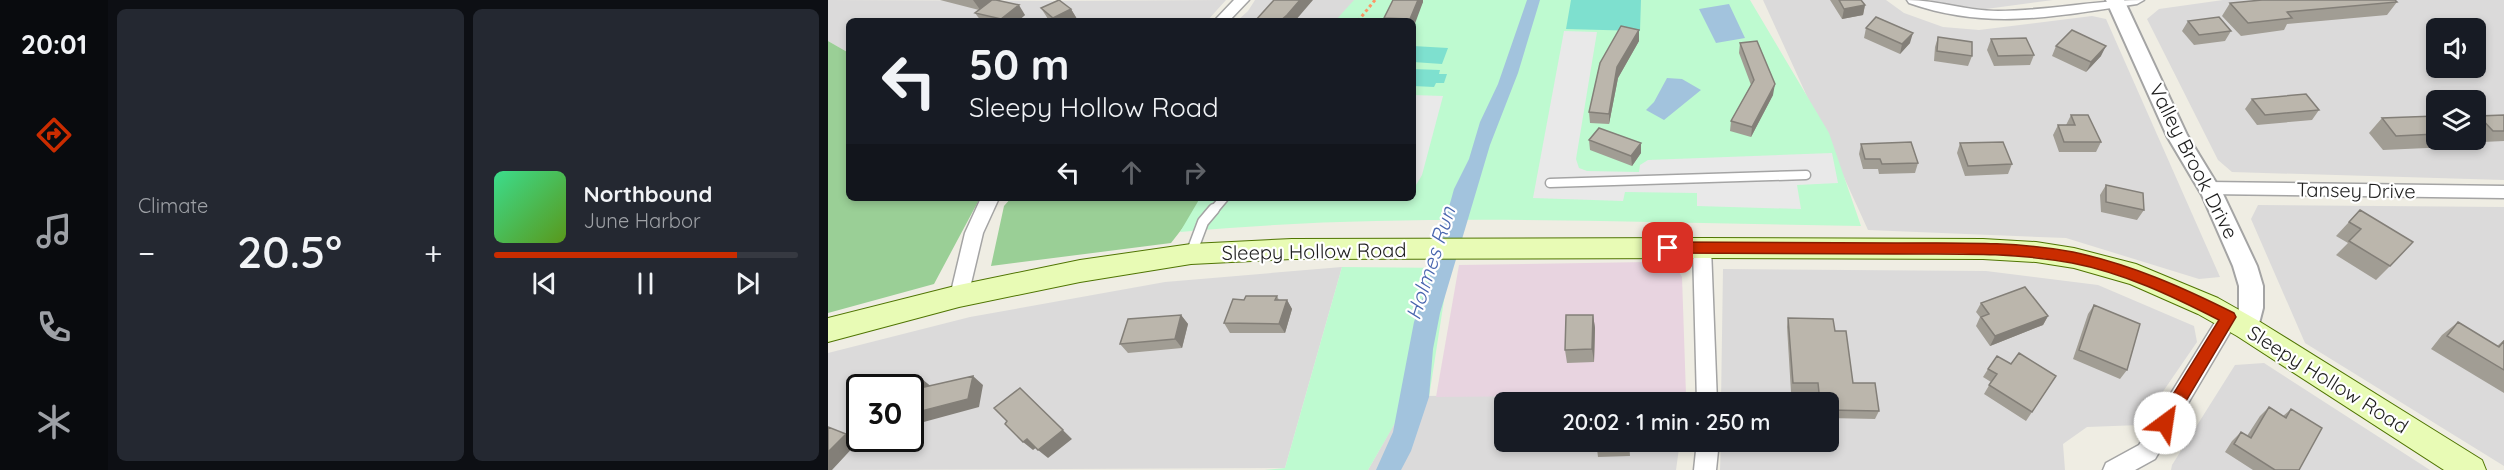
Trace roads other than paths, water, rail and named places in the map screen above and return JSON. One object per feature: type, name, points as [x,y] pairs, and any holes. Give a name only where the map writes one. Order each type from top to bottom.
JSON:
[{"type":"main road","name":"Sleepy Hollow Road","points":[[828,330],[959,296],[1080,271],[1191,254],[1292,249],[1702,248],[1983,249],[2036,252],[2082,260],[2136,275],[2176,291],[2238,323],[2471,470]]},
{"type":"street","points":[[1224,18],[1242,0]]},
{"type":"street","points":[[1914,0],[1938,9],[1970,16],[2009,15],[2123,1]]},
{"type":"street","name":"Valley Brook Drive","points":[[2114,470],[2147,452],[2251,308],[2251,286],[2230,230],[2177,136],[2123,1]]},
{"type":"street","name":"Tansey Drive","points":[[2207,188],[2504,192]]},
{"type":"street","points":[[959,296],[974,233],[989,201]]},
{"type":"street","points":[[1702,248],[1707,392]]},
{"type":"street","points":[[1705,470],[1707,452]]},
{"type":"lane","points":[[1550,183],[1806,176]]},
{"type":"lane","points":[[1191,254],[1203,222],[1221,201]]},
{"type":"water label","name":"Holmes Run","points":[[1430,263]]}]
